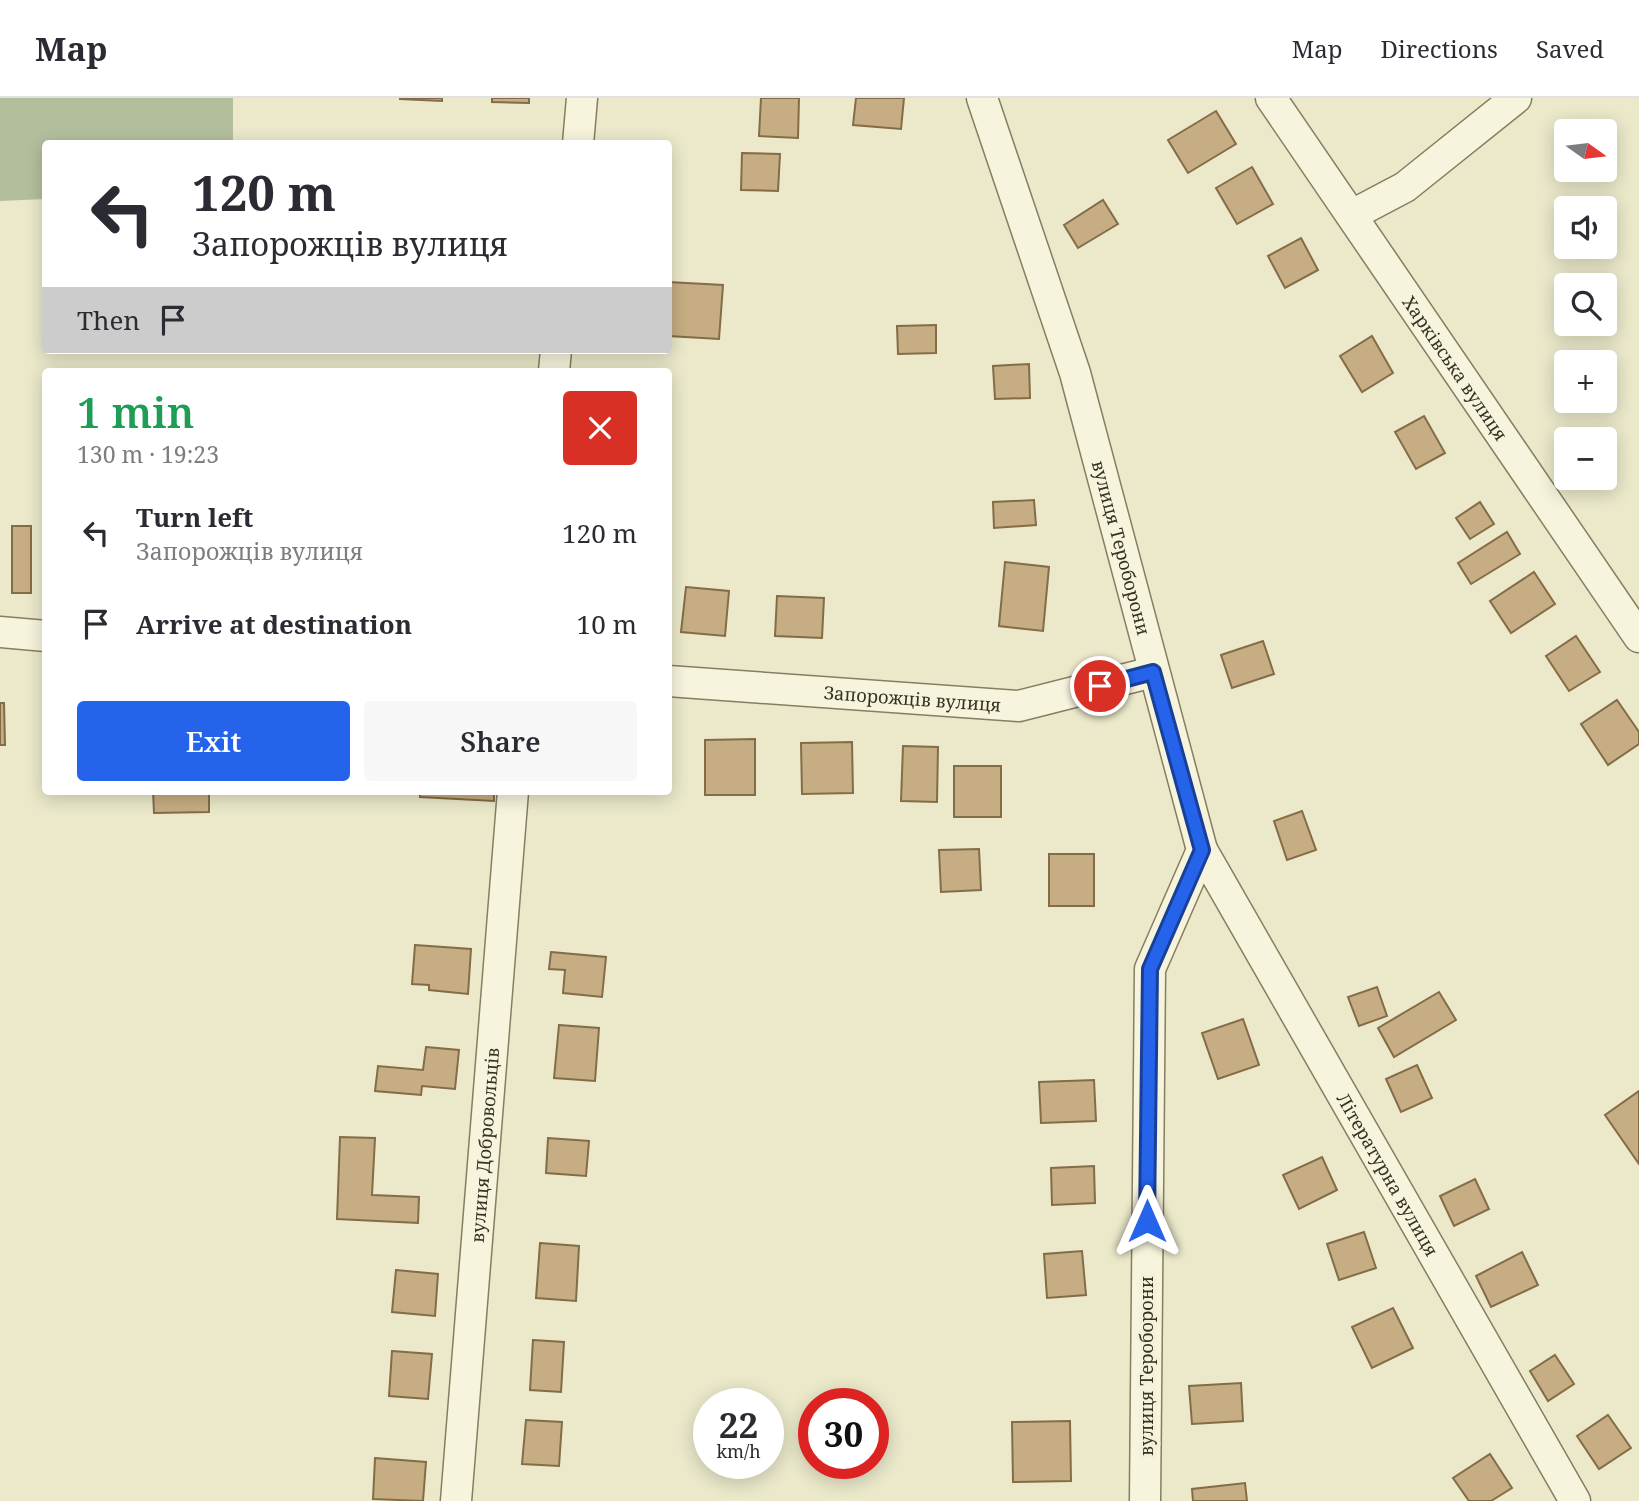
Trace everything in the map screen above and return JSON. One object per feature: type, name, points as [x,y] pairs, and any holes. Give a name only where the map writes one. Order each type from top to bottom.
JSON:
[{"type":"street","points":[[578,140],[583,98]]},
{"type":"street","name":"вулиця Тероборони","points":[[982,98],[1075,373],[1202,850],[1150,969],[1145,1501]]},
{"type":"street","name":"Харківська вулиця","points":[[1271,98],[1639,637]]},
{"type":"street","points":[[1352,215],[1405,187],[1516,98]]},
{"type":"street","points":[[0,632],[42,636]]},
{"type":"street","name":"Запорожців вулиця","points":[[672,681],[1019,706],[1153,672]]},
{"type":"street","name":"вулиця Добровольців","points":[[456,1501],[513,795]]},
{"type":"street","name":"Літературна вулиця","points":[[1202,850],[1575,1501]]},
{"type":"green space","points":[[0,98],[233,98],[233,140],[42,140],[42,199],[0,201]]},
{"type":"building","points":[[442,98],[442,101],[400,99]]},
{"type":"building","points":[[492,98],[529,98],[529,103],[492,102]]},
{"type":"building","points":[[761,98],[799,98],[798,138],[759,136]]},
{"type":"building","points":[[856,98],[904,98],[901,129],[853,125]]},
{"type":"building","points":[[1216,111],[1236,144],[1188,173],[1168,140]]},
{"type":"building","points":[[742,153],[780,154],[778,191],[741,190]]},
{"type":"building","points":[[1252,167],[1273,204],[1237,224],[1216,188]]},
{"type":"building","points":[[1103,200],[1118,224],[1078,248],[1064,225]]},
{"type":"building","points":[[1301,238],[1318,270],[1285,288],[1268,256]]},
{"type":"building","points":[[672,282],[723,285],[719,339],[672,336]]},
{"type":"building","points":[[936,325],[936,353],[898,354],[897,326]]},
{"type":"building","points":[[1372,336],[1393,373],[1362,392],[1340,356]]},
{"type":"building","points":[[1029,364],[1030,398],[995,399],[993,366]]},
{"type":"building","points":[[1424,416],[1445,453],[1416,469],[1395,432]]},
{"type":"building","points":[[1034,500],[1036,525],[994,528],[993,502]]},
{"type":"building","points":[[1480,502],[1494,524],[1470,539],[1456,518]]},
{"type":"building","points":[[12,526],[31,526],[31,593],[12,593]]},
{"type":"building","points":[[1507,532],[1520,554],[1471,584],[1458,563]]},
{"type":"building","points":[[1005,562],[1049,567],[1043,631],[999,626]]},
{"type":"building","points":[[1534,572],[1555,604],[1511,633],[1490,601]]},
{"type":"building","points":[[686,587],[729,591],[725,636],[681,632]]},
{"type":"building","points":[[777,596],[824,598],[822,638],[775,636]]},
{"type":"building","points":[[1576,636],[1600,672],[1569,691],[1546,656]]},
{"type":"building","points":[[1263,641],[1274,674],[1232,688],[1221,655]]},
{"type":"building","points":[[1617,700],[1639,732],[1639,744],[1608,765],[1581,724]]},
{"type":"building","points":[[0,703],[4,703],[5,745],[0,745]]},
{"type":"building","points":[[755,739],[755,795],[705,795],[705,740]]},
{"type":"building","points":[[852,742],[853,793],[802,794],[801,743]]},
{"type":"building","points":[[903,746],[938,747],[937,802],[901,801]]},
{"type":"building","points":[[954,766],[1001,766],[1001,817],[954,817]]},
{"type":"building","points":[[153,795],[209,795],[209,812],[154,813]]},
{"type":"building","points":[[494,795],[494,801],[420,797]]},
{"type":"building","points":[[1302,811],[1316,850],[1287,860],[1274,821]]},
{"type":"building","points":[[979,849],[981,890],[941,892],[939,850]]},
{"type":"building","points":[[1049,854],[1094,854],[1094,906],[1049,906]]},
{"type":"building","points":[[415,945],[471,949],[468,994],[429,990],[429,985],[412,984]]},
{"type":"building","points":[[551,952],[606,957],[602,997],[563,993],[565,970],[549,969]]},
{"type":"building","points":[[1377,987],[1387,1016],[1359,1026],[1348,997]]},
{"type":"building","points":[[1439,992],[1456,1020],[1394,1057],[1378,1028]]},
{"type":"building","points":[[1243,1019],[1259,1065],[1218,1079],[1202,1033]]},
{"type":"building","points":[[559,1025],[599,1028],[595,1081],[554,1078]]},
{"type":"building","points":[[426,1047],[459,1050],[455,1089],[422,1086],[421,1095],[375,1091],[378,1066],[423,1070]]},
{"type":"building","points":[[1417,1065],[1432,1098],[1401,1112],[1386,1079]]},
{"type":"building","points":[[1094,1080],[1096,1121],[1041,1123],[1039,1082]]},
{"type":"building","points":[[1639,1091],[1639,1164],[1605,1115]]},
{"type":"building","points":[[340,1137],[375,1138],[372,1195],[419,1197],[418,1223],[337,1219]]},
{"type":"building","points":[[548,1138],[589,1141],[586,1176],[546,1173]]},
{"type":"building","points":[[1322,1157],[1337,1190],[1299,1209],[1283,1175]]},
{"type":"building","points":[[1094,1166],[1095,1203],[1052,1205],[1051,1168]]},
{"type":"building","points":[[1475,1179],[1489,1209],[1454,1226],[1440,1196]]},
{"type":"building","points":[[1364,1232],[1376,1268],[1339,1280],[1327,1244]]},
{"type":"building","points":[[540,1243],[579,1246],[576,1301],[536,1298]]},
{"type":"building","points":[[1082,1251],[1086,1295],[1047,1298],[1044,1254]]},
{"type":"building","points":[[1522,1252],[1538,1285],[1491,1307],[1476,1276]]},
{"type":"building","points":[[396,1270],[438,1274],[435,1316],[392,1312]]},
{"type":"building","points":[[1393,1308],[1413,1348],[1372,1368],[1352,1327]]},
{"type":"building","points":[[533,1340],[564,1342],[561,1392],[530,1390]]},
{"type":"building","points":[[392,1351],[432,1354],[428,1399],[389,1396]]},
{"type":"building","points":[[1555,1355],[1574,1384],[1548,1401],[1530,1371]]},
{"type":"building","points":[[1241,1383],[1243,1421],[1192,1424],[1189,1386]]},
{"type":"building","points":[[1608,1415],[1631,1448],[1599,1469],[1577,1436]]},
{"type":"building","points":[[526,1420],[562,1422],[559,1466],[522,1464]]},
{"type":"building","points":[[1070,1421],[1071,1481],[1013,1482],[1012,1422]]},
{"type":"building","points":[[1490,1454],[1512,1488],[1491,1501],[1469,1501],[1453,1478]]},
{"type":"building","points":[[375,1458],[426,1462],[423,1501],[373,1499]]},
{"type":"building","points":[[1245,1483],[1247,1501],[1193,1501],[1192,1489]]},
{"type":"route","points":[[1100,686],[1153,672],[1202,850],[1150,969],[1147,1221]]}]
